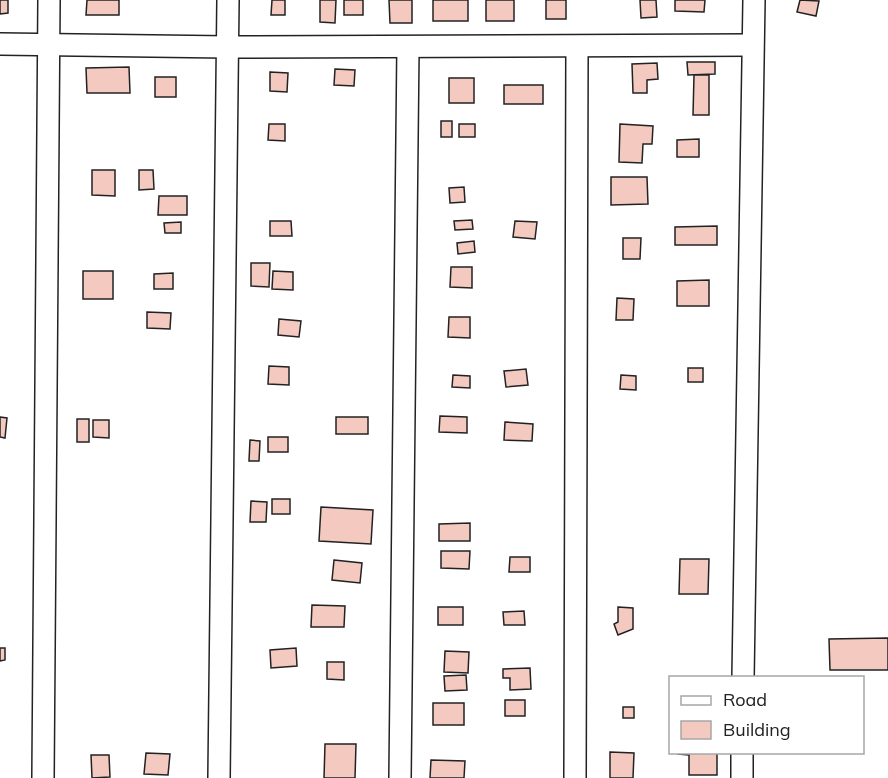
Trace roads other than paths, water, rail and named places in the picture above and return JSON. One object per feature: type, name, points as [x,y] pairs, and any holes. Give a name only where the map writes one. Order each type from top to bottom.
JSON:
[{"type":"street","points":[[43,778],[50,0]]},
{"type":"street","points":[[219,778],[228,0]]},
{"type":"street","points":[[743,676],[754,0]]},
{"type":"street","points":[[0,44],[228,47],[752,45]]},
{"type":"street","points":[[400,778],[408,47]]},
{"type":"street","points":[[575,778],[577,47]]},
{"type":"street","points":[[742,754],[742,778]]}]
